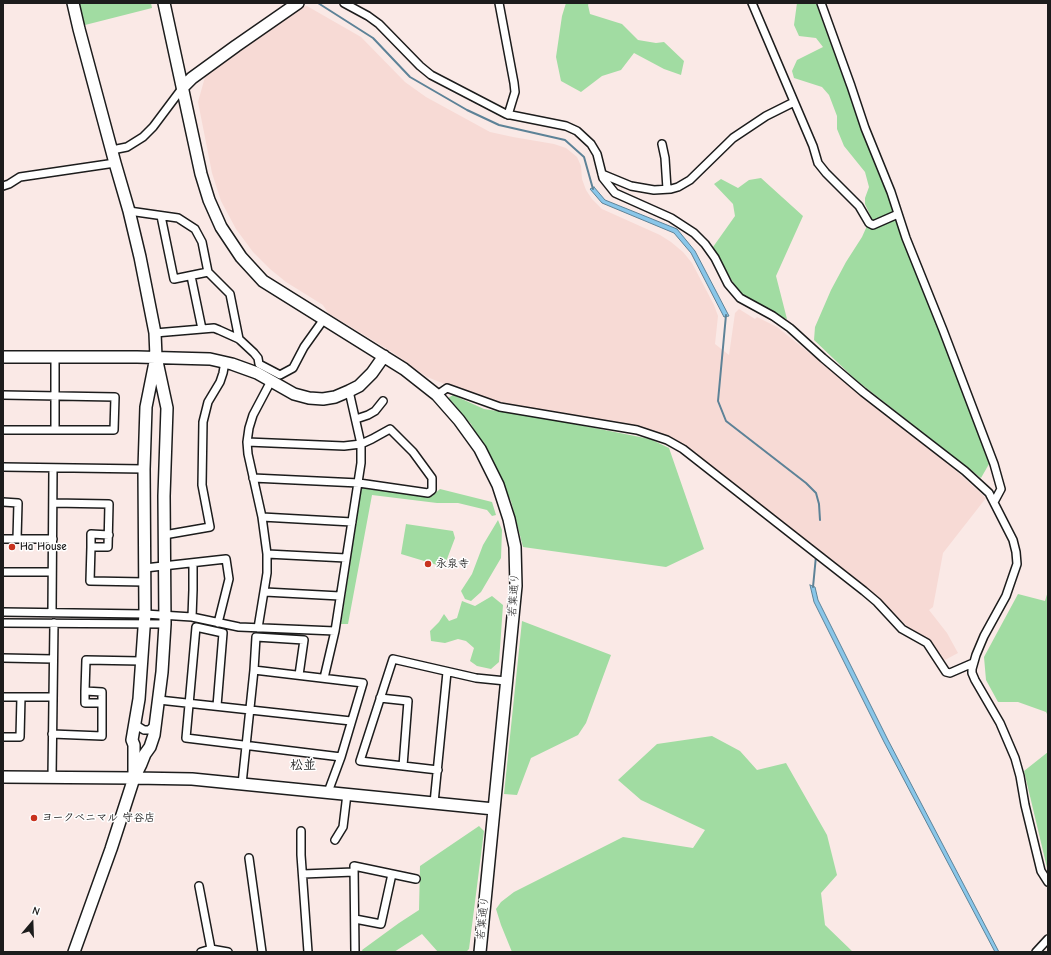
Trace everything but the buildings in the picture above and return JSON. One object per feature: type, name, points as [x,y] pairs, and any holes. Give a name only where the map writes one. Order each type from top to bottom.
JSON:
[{"type":"street","points":[[74,3],[79,29],[129,211],[140,257],[155,333],[156,357],[167,408],[164,535],[165,619],[159,700],[154,735],[150,747],[144,754],[134,778],[74,952]]},
{"type":"street","name":"若葉通り","points":[[164,3],[201,174],[209,200],[221,227],[241,258],[263,281],[384,356],[419,380],[437,395],[459,420],[480,449],[498,485],[509,519],[515,547],[516,586],[480,952]]},
{"type":"street","points":[[112,150],[127,147],[143,137],[153,127],[183,87],[192,78],[298,3]]},
{"type":"street","points":[[344,3],[368,16],[379,24],[420,66],[431,75],[508,115],[566,126],[577,131],[591,144],[597,154],[602,174],[608,186],[615,193],[671,218],[694,233],[705,244],[715,258],[728,284],[740,298],[773,316],[790,328],[863,392],[978,482],[989,493],[1013,540],[1017,564],[1006,596],[984,636],[973,663],[972,673],[974,680],[1000,723],[1016,762],[1041,871],[1048,882]]},
{"type":"street","points":[[499,3],[514,83],[514,92],[508,115]]},
{"type":"street","points":[[752,3],[813,146],[818,163],[859,206],[869,223],[873,225],[898,214]]},
{"type":"street","points":[[821,3],[851,86],[864,128],[994,464],[1001,489],[994,502]]},
{"type":"street","points":[[602,174],[631,186],[654,190],[667,190],[678,187],[690,180],[733,138],[766,116],[794,102]]},
{"type":"street","points":[[662,144],[665,158],[667,190]]},
{"type":"street","points":[[3,186],[20,177],[115,163]]},
{"type":"street","points":[[129,211],[178,218],[195,229],[202,242],[208,272],[230,294],[239,339]]},
{"type":"street","points":[[161,216],[174,279],[208,272]]},
{"type":"street","points":[[191,276],[202,329]]},
{"type":"street","points":[[155,333],[214,328],[239,339],[258,358],[259,364],[280,375],[293,368],[304,347],[324,319]]},
{"type":"street","points":[[3,357],[195,358],[225,362],[257,373],[294,394],[309,398],[329,398],[349,392],[359,386],[372,373],[384,356]]},
{"type":"street","points":[[134,778],[134,745],[132,740],[139,699],[145,619],[144,469],[146,407],[156,357]]},
{"type":"street","points":[[55,358],[55,430]]},
{"type":"street","points":[[164,535],[210,527],[202,485],[203,422],[208,402],[223,373],[225,362]]},
{"type":"street","points":[[258,628],[265,592],[267,554],[262,517],[248,454],[247,442],[253,415],[271,381]]},
{"type":"street","points":[[437,395],[447,388],[500,407],[637,430],[667,440],[683,449],[877,602],[902,629],[927,643],[946,672],[950,673],[973,663]]},
{"type":"street","points":[[324,678],[335,630],[361,464],[361,444],[349,392]]},
{"type":"street","points":[[3,395],[115,397],[114,430],[3,430]]},
{"type":"street","points":[[356,419],[375,411],[383,401]]},
{"type":"street","points":[[247,442],[344,446],[361,444],[390,429],[413,452],[432,478],[432,490],[428,494],[359,483],[253,478]]},
{"type":"street","points":[[3,467],[144,469]]},
{"type":"street","points":[[52,612],[54,468]]},
{"type":"street","points":[[3,502],[18,503],[17,539]]},
{"type":"street","points":[[53,503],[109,504],[108,547],[91,547]]},
{"type":"street","points":[[262,517],[352,522]]},
{"type":"street","points":[[108,535],[91,534],[90,581],[145,582]]},
{"type":"street","points":[[3,538],[53,539]]},
{"type":"street","points":[[267,554],[346,558]]},
{"type":"street","points":[[145,568],[226,559],[230,578],[218,623]]},
{"type":"street","points":[[192,617],[193,563]]},
{"type":"street","points":[[3,572],[52,572]]},
{"type":"street","points":[[265,592],[340,596]]},
{"type":"street","points":[[3,612],[52,612],[145,619]]},
{"type":"street","points":[[3,623],[54,623],[192,617],[239,627],[335,630]]},
{"type":"street","points":[[52,777],[54,623]]},
{"type":"street","points":[[217,706],[223,633],[196,627],[186,738],[341,757]]},
{"type":"street","points":[[242,784],[256,637],[304,640],[300,675]]},
{"type":"street","points":[[3,658],[53,659]]},
{"type":"street","points":[[438,770],[360,761],[393,659],[476,678],[506,681]]},
{"type":"street","points":[[102,703],[85,703],[86,660],[142,661]]},
{"type":"street","points":[[254,670],[363,683],[341,757],[328,792]]},
{"type":"street","points":[[434,804],[447,672]]},
{"type":"street","points":[[52,734],[102,736],[102,692],[85,691]]},
{"type":"street","points":[[3,697],[53,697]]},
{"type":"street","points":[[3,737],[20,737],[21,697]]},
{"type":"street","points":[[380,698],[408,701],[403,766]]},
{"type":"street","points":[[159,700],[351,721]]},
{"type":"street","points":[[134,724],[144,730],[152,728],[155,725]]},
{"type":"street","points":[[3,777],[192,780],[494,809]]},
{"type":"street","points":[[335,840],[343,827],[347,794]]},
{"type":"street","points":[[301,831],[308,952]]},
{"type":"street","points":[[249,858],[262,952]]},
{"type":"street","points":[[355,952],[354,866],[416,879]]},
{"type":"street","points":[[303,874],[354,872]]},
{"type":"street","points":[[355,919],[381,924],[392,874]]},
{"type":"street","points":[[199,886],[211,949]]},
{"type":"street","points":[[1036,952],[1048,939]]},
{"type":"street","points":[[201,952],[211,949],[228,952]]},
{"type":"shaded area","points":[[307,6],[361,37],[405,82],[426,97],[490,132],[554,144],[566,148],[577,157],[581,166],[582,179],[586,190],[592,199],[602,209],[660,235],[683,252],[692,263],[714,305],[718,316],[715,344],[729,355],[735,313],[739,309],[755,319],[757,317],[777,327],[954,469],[986,498],[943,553],[933,607],[929,610],[947,633],[958,653],[943,661],[934,645],[908,627],[850,574],[681,444],[665,435],[646,429],[495,404],[427,377],[392,352],[328,313],[323,305],[286,282],[270,269],[253,252],[236,229],[221,201],[212,173],[198,102],[205,77],[299,7]]},
{"type":"green space","points":[[66,3],[151,3],[152,8],[85,25]]},
{"type":"green space","points":[[566,3],[589,3],[590,14],[622,24],[638,40],[656,43],[664,42],[684,61],[681,75],[664,69],[634,53],[621,70],[602,76],[581,92],[561,81],[556,57],[562,16]]},
{"type":"green space","points":[[797,3],[816,3],[876,168],[893,207],[905,244],[989,464],[981,478],[856,380],[814,340],[815,327],[831,290],[862,237],[871,217],[865,204],[865,198],[869,187],[865,172],[844,146],[837,129],[837,116],[829,95],[822,87],[794,78],[792,71],[797,60],[823,47],[816,38],[799,36],[794,25]]},
{"type":"green space","points":[[761,178],[803,216],[776,276],[787,319],[780,317],[739,293],[713,247],[735,216],[733,204],[714,184],[721,179],[738,188],[749,180]]},
{"type":"green space","points":[[453,395],[484,409],[549,419],[650,439],[669,448],[704,549],[666,567],[523,547],[511,501],[471,424],[448,398]]},
{"type":"green space","points":[[362,485],[432,496],[440,489],[492,502],[496,515],[492,516],[487,510],[458,503],[437,503],[372,495],[348,624],[341,624]]},
{"type":"green space","points":[[498,520],[502,530],[501,558],[481,592],[471,601],[465,599],[461,591],[472,574],[483,545]]},
{"type":"green space","points":[[406,524],[453,531],[455,538],[444,567],[401,554]]},
{"type":"green space","points":[[1048,591],[1048,716],[1046,712],[1018,702],[998,702],[986,680],[984,657],[1018,594],[1045,601]]},
{"type":"green space","points":[[492,596],[503,605],[499,662],[491,669],[477,666],[470,661],[474,648],[466,641],[458,639],[445,643],[431,641],[430,631],[439,622],[444,614],[449,621],[457,618],[462,601],[475,606]]},
{"type":"green space","points":[[522,621],[611,655],[586,723],[578,735],[531,758],[517,795],[504,794]]},
{"type":"green space","points":[[712,736],[740,751],[757,770],[786,763],[827,835],[837,875],[821,893],[825,925],[853,952],[512,952],[496,909],[501,902],[514,892],[623,837],[693,848],[705,830],[641,800],[618,780],[657,744]]},
{"type":"green space","points":[[1048,752],[1048,872],[1024,771]]},
{"type":"green space","points":[[479,826],[484,831],[469,949],[466,952],[438,952],[422,934],[394,952],[363,952],[362,950],[419,910],[420,866]]},
{"type":"water","points":[[594,187],[605,200],[677,229],[695,251],[729,316],[724,317],[691,253],[674,233],[602,203],[590,189]]},
{"type":"water","points":[[810,585],[815,587],[818,600],[888,740],[999,952],[995,952],[884,742],[814,602]]},
{"type":"waterway","points":[[318,3],[373,38],[410,77],[467,110],[499,125],[565,140],[584,157],[593,189]]},
{"type":"waterway","points":[[726,315],[718,401],[726,421],[806,483],[816,493],[819,504],[820,520]]},
{"type":"waterway","points":[[813,587],[816,556]]},
{"type":"place","name":"Ha House","points":[[12,547]]},
{"type":"place","name":"永泉寺","points":[[428,564]]},
{"type":"place","name":"ヨークベニマル 守谷店","points":[[34,818]]},
{"type":"district","name":"松並","points":[[303,765]]}]
